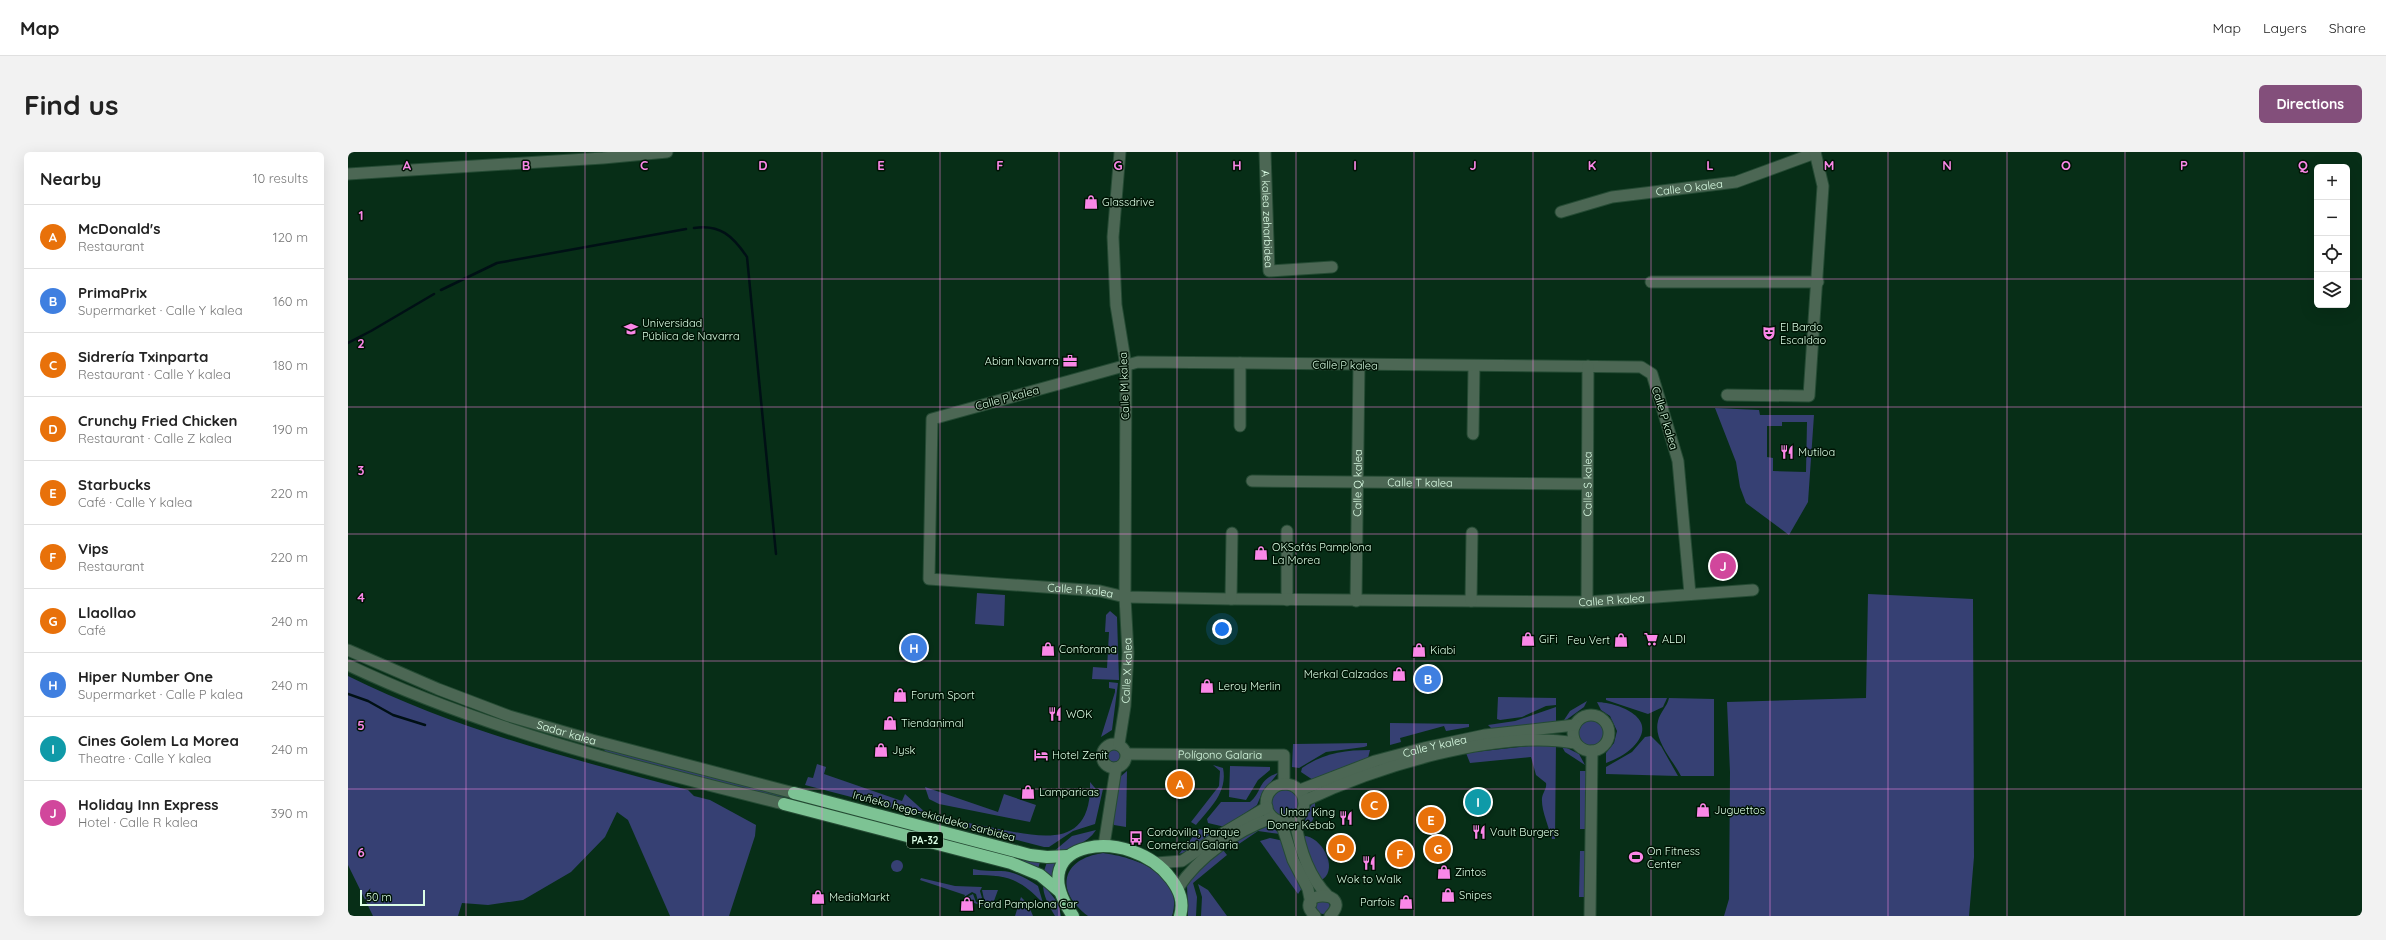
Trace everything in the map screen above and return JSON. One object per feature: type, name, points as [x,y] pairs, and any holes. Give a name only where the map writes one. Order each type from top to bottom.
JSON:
[{"type":"highway","name":"Iruñeko hego-ekialdeko sarbidea","points":[[794,793],[1030,855],[1047,857],[1068,856]]},
{"type":"highway","name":"PA-32","points":[[784,804],[1011,863],[1040,875],[1059,891],[1073,916]]},
{"type":"highway","points":[[1059,891],[1058,879],[1060,870],[1068,856],[1087,847],[1104,845],[1138,853],[1156,863],[1168,874],[1178,888],[1181,898],[1180,916]]},
{"type":"street","points":[[348,174],[603,158],[667,152]]},
{"type":"street","name":"Calle M kalea","points":[[1120,152],[1113,237],[1116,305],[1126,366],[1125,597]]},
{"type":"street","name":"A kalea zeharbidea","points":[[1265,152],[1270,271],[1332,267]]},
{"type":"street","name":"Calle O kalea","points":[[1561,212],[1612,197],[1736,182],[1815,153],[1823,186],[1818,282],[1809,396],[1728,395]]},
{"type":"street","points":[[1651,282],[1818,282]]},
{"type":"street","name":"Calle P kalea","points":[[929,579],[932,419],[1138,362],[1641,367],[1652,374],[1678,461],[1690,594]]},
{"type":"street","points":[[1240,363],[1240,426]]},
{"type":"street","name":"Calle Q kalea","points":[[1356,601],[1359,365]]},
{"type":"street","points":[[1473,434],[1474,366]]},
{"type":"street","name":"Calle S kalea","points":[[1587,602],[1588,366]]},
{"type":"street","name":"Calle T kalea","points":[[1252,481],[1588,484]]},
{"type":"street","points":[[1287,531],[1287,600]]},
{"type":"street","points":[[1231,599],[1232,533]]},
{"type":"street","points":[[1471,601],[1472,533]]},
{"type":"street","name":"Calle R kalea","points":[[929,579],[1100,591],[1125,597],[1356,601],[1587,602],[1753,590]]},
{"type":"street","name":"Calle X kalea","points":[[1119,744],[1125,706],[1128,653],[1125,597]]},
{"type":"street","name":"Sadar kalea","points":[[348,650],[438,689],[509,716],[602,743],[794,793]]},
{"type":"street","name":"Sadar kalea","points":[[348,665],[436,704],[509,730],[599,756],[784,804]]},
{"type":"street","points":[[1591,715],[1602,719],[1608,726],[1608,739],[1605,745],[1592,752],[1585,750],[1575,743],[1573,736],[1575,725],[1581,718],[1591,715]]},
{"type":"street","name":"Calle Y kalea","points":[[1300,790],[1375,760],[1424,748],[1485,735],[1575,725]]},
{"type":"street","name":"Calle Y kalea","points":[[1304,801],[1376,771],[1462,750],[1523,741],[1558,740],[1575,743]]},
{"type":"street","points":[[599,756],[602,743]]},
{"type":"street","points":[[1104,845],[1116,768],[1125,762],[1127,754],[1124,748],[1119,744],[1111,744],[1102,752],[1102,759],[1106,765],[1116,768]]},
{"type":"street","points":[[1590,916],[1592,752]]},
{"type":"street","name":"Polígono Galaria","points":[[1127,754],[1284,755],[1284,784]]},
{"type":"street","points":[[1178,888],[1189,871],[1214,850],[1259,823],[1277,820],[1295,819],[1303,811],[1304,801],[1300,790],[1284,784],[1273,789],[1269,794],[1267,807],[1277,820],[1293,860],[1308,889],[1311,909],[1315,916]]},
{"type":"street","points":[[1156,863],[1182,861],[1220,835],[1267,807]]},
{"type":"street","points":[[1295,819],[1304,858],[1317,885],[1335,905],[1332,915]]},
{"type":"street","points":[[1311,904],[1318,895],[1328,896]]},
{"type":"shaded area","points":[[1715,408],[1759,410],[1760,415],[1814,415],[1808,502],[1789,535],[1746,503],[1740,487],[1736,462]],"holes":[[[1782,422],[1807,422],[1806,472],[1773,471],[1773,458],[1767,457],[1767,426],[1782,426]]]},
{"type":"shaded area","points":[[977,593],[1005,595],[1004,626],[975,624]]},
{"type":"shaded area","points":[[1868,594],[1973,599],[1974,857],[1969,916],[1724,916],[1729,899],[1730,772],[1727,702],[1866,698]]},
{"type":"shaded area","points":[[1110,611],[1117,617],[1119,680],[1092,679],[1093,667],[1107,668],[1109,632],[1105,632],[1106,615]]},
{"type":"shaded area","points":[[348,676],[389,695],[473,728],[558,755],[688,790],[694,796],[710,800],[756,825],[755,836],[729,916],[670,916],[628,820],[617,812],[605,837],[571,872],[523,900],[488,905],[462,903],[458,916],[373,916],[348,865]]},
{"type":"shaded area","points":[[1109,682],[1118,683],[1112,730],[1101,737],[1115,692],[1115,689],[1109,688]]},
{"type":"shaded area","points":[[1498,697],[1556,698],[1556,705],[1546,706],[1522,717],[1500,720],[1497,719]]},
{"type":"shaded area","points":[[1606,698],[1667,698],[1663,707],[1648,714],[1606,700]]},
{"type":"shaded area","points":[[1669,698],[1714,699],[1714,776],[1681,776],[1665,750],[1658,735],[1657,728],[1659,718]]},
{"type":"shaded area","points":[[1587,701],[1584,707],[1562,723],[1570,711]]},
{"type":"shaded area","points":[[1597,702],[1626,709],[1634,714],[1640,721],[1642,728],[1640,737],[1633,747],[1627,752],[1606,763],[1606,753],[1614,743],[1617,731],[1610,716],[1601,710]]},
{"type":"shaded area","points":[[1556,707],[1556,725],[1492,729],[1488,725],[1515,721]]},
{"type":"shaded area","points":[[1591,720],[1600,724],[1604,733],[1600,742],[1591,746],[1582,742],[1578,733],[1582,724]]},
{"type":"shaded area","points":[[1390,723],[1469,724],[1469,727],[1446,731],[1444,726],[1400,738],[1401,742],[1390,745]]},
{"type":"shaded area","points":[[1651,736],[1661,746],[1678,776],[1606,774],[1606,767],[1632,752],[1645,737]]},
{"type":"shaded area","points":[[1367,743],[1367,746],[1364,747],[1326,752],[1299,768],[1292,767],[1293,744]]},
{"type":"shaded area","points":[[1556,743],[1555,839],[1552,839],[1542,803],[1546,783],[1536,775],[1531,757],[1470,763],[1466,753]]},
{"type":"shaded area","points":[[1561,745],[1579,754],[1585,765],[1565,752]]},
{"type":"shaded area","points":[[605,748],[1040,862],[1038,869],[1024,862],[604,753]]},
{"type":"shaded area","points":[[1116,750],[1119,751],[1119,761],[1112,762],[1109,761],[1108,754],[1109,751]]},
{"type":"shaded area","points":[[1370,750],[1368,758],[1313,780],[1301,772],[1302,768],[1310,763],[1334,753]]},
{"type":"shaded area","points":[[817,764],[826,767],[824,774],[902,801],[905,794],[926,813],[933,816],[1032,835],[1062,834],[1074,828],[1083,818],[1089,803],[1090,782],[1095,788],[1103,789],[1095,824],[1073,831],[1049,847],[1044,847],[805,785],[808,777],[813,778]]},
{"type":"shaded area","points":[[1213,765],[1223,768],[1223,785],[1217,799],[1196,825],[1191,822],[1219,786],[1220,771]]},
{"type":"shaded area","points":[[1230,766],[1270,767],[1270,770],[1258,780],[1246,800],[1229,797]]},
{"type":"shaded area","points":[[1127,771],[1126,827],[1114,825],[1113,818],[1120,777]]},
{"type":"shaded area","points":[[1580,771],[1586,771],[1586,829],[1580,829]]},
{"type":"shaded area","points":[[1278,773],[1262,793],[1257,805],[1225,827],[1208,823],[1207,819],[1221,802],[1250,802],[1257,794],[1263,782]]},
{"type":"shaded area","points":[[925,787],[998,812],[1004,794],[1036,805],[1030,822],[939,804],[929,799]]},
{"type":"shaded area","points":[[1285,790],[1294,794],[1298,803],[1294,812],[1285,816],[1276,812],[1272,803],[1276,794]]},
{"type":"shaded area","points":[[1315,800],[1314,818],[1310,825],[1303,829],[1308,810]]},
{"type":"shaded area","points":[[1268,826],[1280,834],[1258,831],[1236,846],[1233,845],[1233,843],[1259,828]]},
{"type":"shaded area","points":[[1199,829],[1215,833],[1186,852],[1179,854]]},
{"type":"shaded area","points":[[1096,830],[1083,843],[1065,850],[1053,852],[1072,836]]},
{"type":"shaded area","points":[[1302,836],[1315,840],[1325,852],[1329,867],[1327,874],[1323,879],[1319,879]]},
{"type":"shaded area","points":[[1270,838],[1284,841],[1302,888],[1298,894],[1260,841]]},
{"type":"shaded area","points":[[1223,850],[1227,855],[1193,883],[1197,897],[1196,916],[1188,916],[1187,885],[1198,867]]},
{"type":"shaded area","points":[[1580,851],[1585,851],[1585,897],[1579,897]]},
{"type":"shaded area","points":[[1103,853],[1115,855],[1142,864],[1154,870],[1164,879],[1171,889],[1174,901],[1172,916],[1088,916],[1077,906],[1070,896],[1067,887],[1067,877],[1071,869],[1078,862],[1089,856]]},
{"type":"shaded area","points":[[895,860],[899,860],[903,866],[899,872],[895,872],[891,868],[891,864]]},
{"type":"shaded area","points":[[1058,861],[1053,878],[1044,871],[1047,862]]},
{"type":"shaded area","points":[[973,869],[984,871],[1006,871],[1021,876],[1038,886],[1043,903],[1027,888],[1019,883],[1004,877],[973,875]]},
{"type":"shaded area","points":[[921,878],[955,886],[982,887],[980,891],[982,898],[978,901],[976,894],[972,892],[964,897],[965,895],[920,880]]},
{"type":"shaded area","points":[[1043,884],[1058,903],[1061,916],[1055,916],[1045,897]]},
{"type":"shaded area","points":[[1198,884],[1208,890],[1227,916],[1201,916],[1202,897]]},
{"type":"shaded area","points":[[982,890],[998,890],[991,909],[963,899],[973,894],[976,902],[981,903],[984,899]]},
{"type":"shaded area","points":[[1021,897],[1028,904],[1033,916],[1015,916]]},
{"type":"shaded area","points":[[1320,900],[1326,900],[1330,904],[1330,910],[1326,914],[1320,914],[1316,910],[1316,904]]},
{"type":"waterway","points":[[694,228],[711,228],[725,233],[736,243],[747,257],[776,554]]},
{"type":"waterway","points":[[441,290],[497,263],[686,229]]},
{"type":"waterway","points":[[348,343],[434,294]]},
{"type":"waterway","points":[[348,694],[368,701],[393,715],[425,725]]},
{"type":"place","name":"Glassdrive","points":[[1091,202]]},
{"type":"place","name":"Universidad Pública de Navarra","points":[[631,329]]},
{"type":"place","name":"El Bardo Escaldao","points":[[1769,333]]},
{"type":"place","name":"Abian Navarra","points":[[1070,361]]},
{"type":"place","name":"Mutiloa","points":[[1787,452]]},
{"type":"place","name":"OKSofás Pamplona La Morea","points":[[1261,553]]},
{"type":"place","name":"Holiday Inn Express","points":[[1723,566]]},
{"type":"place","name":"GiFi","points":[[1528,639]]},
{"type":"place","name":"ALDI","points":[[1651,639]]},
{"type":"place","name":"Feu Vert","points":[[1621,640]]},
{"type":"place","name":"Hiper Number One","points":[[914,648]]},
{"type":"place","name":"Conforama","points":[[1048,649]]},
{"type":"place","name":"Kiabi","points":[[1419,650]]},
{"type":"place","name":"Merkal Calzados","points":[[1399,674]]},
{"type":"place","name":"PrimaPrix","points":[[1428,679]]},
{"type":"place","name":"Leroy Merlin","points":[[1207,686]]},
{"type":"place","name":"Forum Sport","points":[[900,695]]},
{"type":"place","name":"WOK","points":[[1055,714]]},
{"type":"place","name":"Tiendanimal","points":[[890,723]]},
{"type":"place","name":"Jysk","points":[[881,750]]},
{"type":"place","name":"Hotel Zenit","points":[[1041,755]]},
{"type":"place","name":"McDonald's","points":[[1180,784]]},
{"type":"place","name":"Lamparicas","points":[[1028,792]]},
{"type":"place","name":"Cines Golem La Morea","points":[[1478,802]]},
{"type":"place","name":"Sidrería Txinparta","points":[[1374,805]]},
{"type":"place","name":"Juguettos","points":[[1703,810]]},
{"type":"place","name":"Umar King Doner Kebab","points":[[1346,818]]},
{"type":"place","name":"Starbucks","points":[[1431,820]]},
{"type":"place","name":"Vault Burgers","points":[[1479,832]]},
{"type":"place","name":"Cordovilla, Parque Comercial Galaria","points":[[1136,838]]},
{"type":"place","name":"Crunchy Fried Chicken","points":[[1341,848]]},
{"type":"place","name":"Llaollao","points":[[1438,849]]},
{"type":"place","name":"Vips","points":[[1400,854]]},
{"type":"place","name":"On Fitness Center","points":[[1636,857]]},
{"type":"place","name":"Wok to Walk","points":[[1369,863]]},
{"type":"place","name":"Zintos","points":[[1444,872]]},
{"type":"place","name":"Snipes","points":[[1448,895]]},
{"type":"place","name":"MediaMarkt","points":[[818,897]]},
{"type":"place","name":"Parfois","points":[[1406,902]]},
{"type":"place","name":"Ford Pamplona Car","points":[[967,904]]}]
